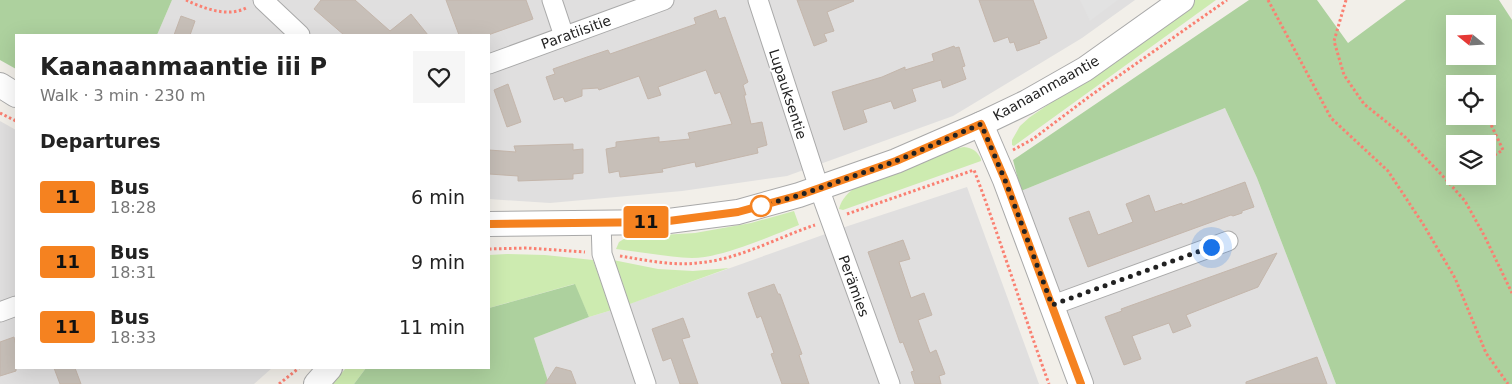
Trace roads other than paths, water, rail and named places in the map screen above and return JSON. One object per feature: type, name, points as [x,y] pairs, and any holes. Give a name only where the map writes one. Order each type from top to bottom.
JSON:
[{"type":"street","points":[[552,0],[564,36]]},
{"type":"street","name":"Paratiisitie","points":[[490,64],[664,0]]},
{"type":"street","name":"Lupauksentie","points":[[758,0],[819,188]]},
{"type":"street","name":"Kaanaanmaantie","points":[[490,224],[661,222],[714,216],[760,206],[819,188],[896,161],[1027,102],[1084,69],[1182,0]]},
{"type":"street","points":[[258,2],[299,34]]},
{"type":"street","points":[[0,85],[15,93]]},
{"type":"street","points":[[981,124],[997,160],[1081,384]]},
{"type":"street","name":"Perämies","points":[[819,188],[890,384]]},
{"type":"street","points":[[601,222],[602,254],[646,384]]},
{"type":"street","points":[[1052,305],[1228,241]]},
{"type":"street","points":[[0,312],[15,306]]},
{"type":"street","points":[[316,384],[329,369]]}]
